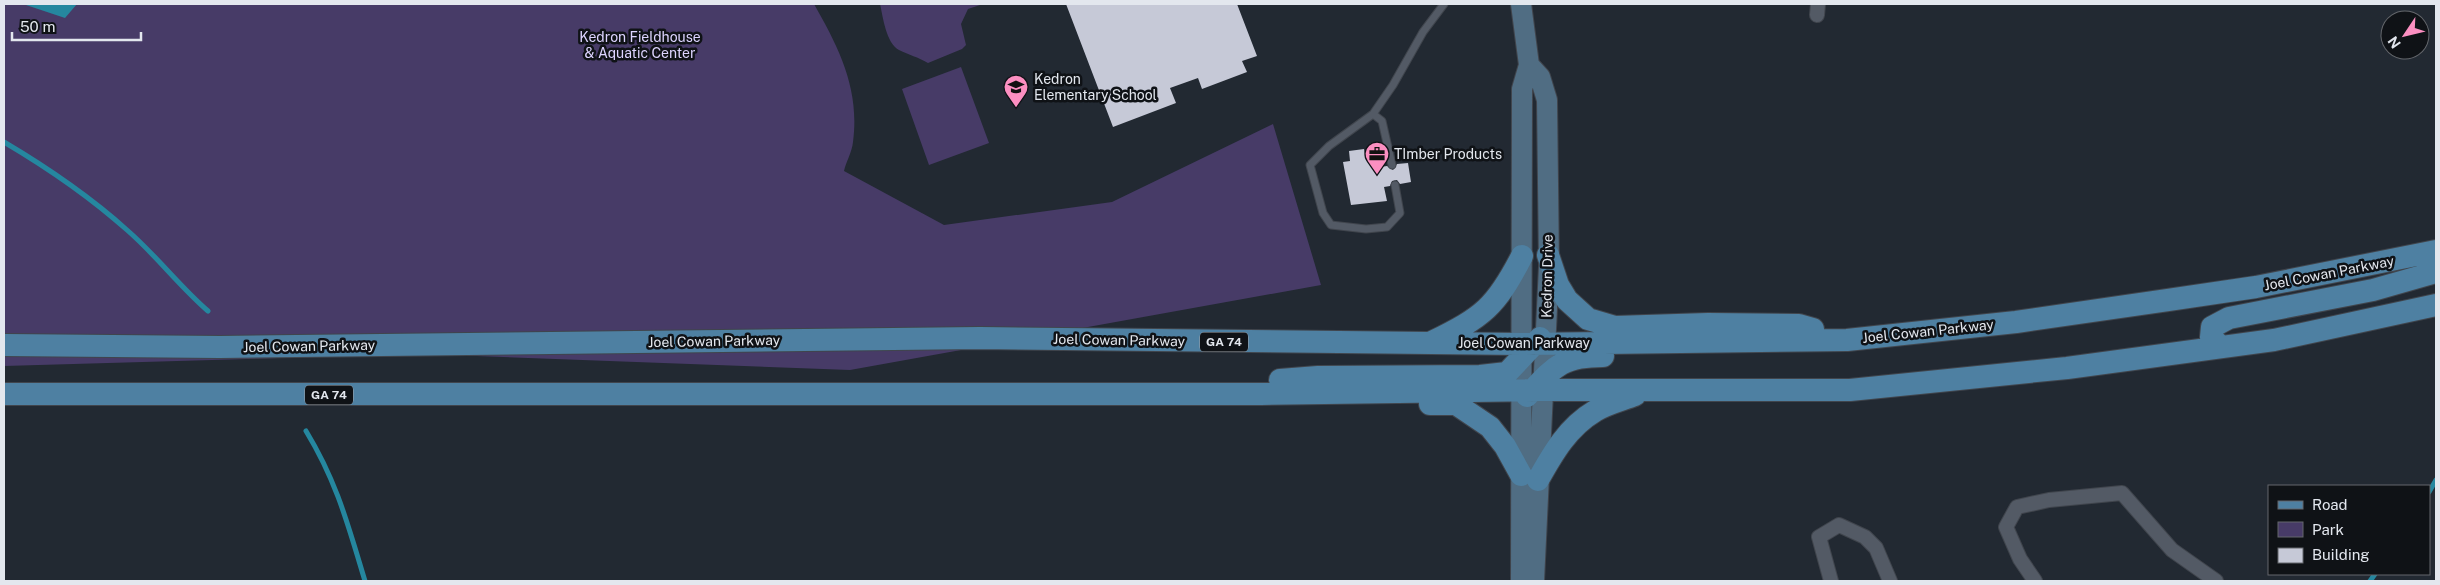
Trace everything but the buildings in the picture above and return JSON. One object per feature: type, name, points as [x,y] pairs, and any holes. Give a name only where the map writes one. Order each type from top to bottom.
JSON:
[{"type":"main road","name":"Joel Cowan Parkway","points":[[4,345],[220,347],[971,338],[1429,344],[1847,340],[2016,322],[2256,287],[2436,251]]},
{"type":"main road","points":[[1548,255],[1558,285],[1567,300],[1588,319],[1615,327],[1708,324],[1799,325],[1847,340]]},
{"type":"main road","points":[[1429,344],[1487,311],[1505,289],[1522,256]]},
{"type":"main road","points":[[2221,347],[2211,337],[2212,327],[2229,318],[2373,290],[2436,272]]},
{"type":"main road","name":"GA 74","points":[[4,394],[1261,394],[1532,390],[1850,390],[2067,368],[2274,340],[2436,306]]},
{"type":"main road","points":[[1532,390],[1555,366],[1581,356],[1693,355],[1808,350],[1847,340]]},
{"type":"main road","points":[[1225,393],[1275,380],[1318,376],[1480,376],[1507,373],[1534,344]]},
{"type":"main road","points":[[1261,394],[1309,405],[1456,404],[1490,427],[1530,478],[1553,453],[1572,428],[1595,410],[1646,390]]},
{"type":"street","name":"Kedron Drive","points":[[1521,4],[1529,65],[1522,89],[1522,256],[1534,344],[1532,390]]},
{"type":"street","name":"Kedron Drive","points":[[1529,65],[1540,78],[1547,100],[1548,255],[1534,344],[1532,390],[1530,478],[1534,581]]},
{"type":"street","name":"Kedron Drive","points":[[1521,581],[1530,478]]},
{"type":"street","points":[[2035,581],[2020,558],[2006,527],[2017,507],[2049,500],[2122,494],[2172,550],[2216,581]]},
{"type":"street","points":[[1831,581],[1819,537],[1839,525],[1865,536],[1876,548],[1890,581]]},
{"type":"lane","points":[[1395,185],[1400,213],[1387,226],[1366,229],[1331,225],[1323,213],[1310,165],[1329,146],[1373,114],[1423,32],[1444,4]]},
{"type":"lane","points":[[1373,114],[1382,121],[1392,165]]},
{"type":"green space","name":"Kedron Fieldhouse & Aquatic Center","points":[[4,4],[814,4],[839,53],[850,87],[853,104],[853,142],[844,171],[944,225],[1112,202],[1273,124],[1321,285],[850,370],[423,354],[4,366]]},
{"type":"green space","points":[[880,4],[983,4],[968,9],[961,24],[966,45],[962,49],[928,63],[895,47],[888,36]]},
{"type":"green space","points":[[961,67],[989,143],[929,165],[902,89]]},
{"type":"water","points":[[23,4],[77,4],[65,18]]},
{"type":"waterway","points":[[4,142],[68,183],[113,218],[138,240],[208,311]]},
{"type":"waterway","points":[[306,431],[334,486],[365,581]]},
{"type":"waterway","points":[[2430,490],[2436,480]]},
{"type":"waterway","points":[[2370,581],[2374,575]]},
{"type":"place","name":"Kedron Elementary School","points":[[1016,108]]},
{"type":"place","name":"TImber Products","points":[[1377,175]]}]
